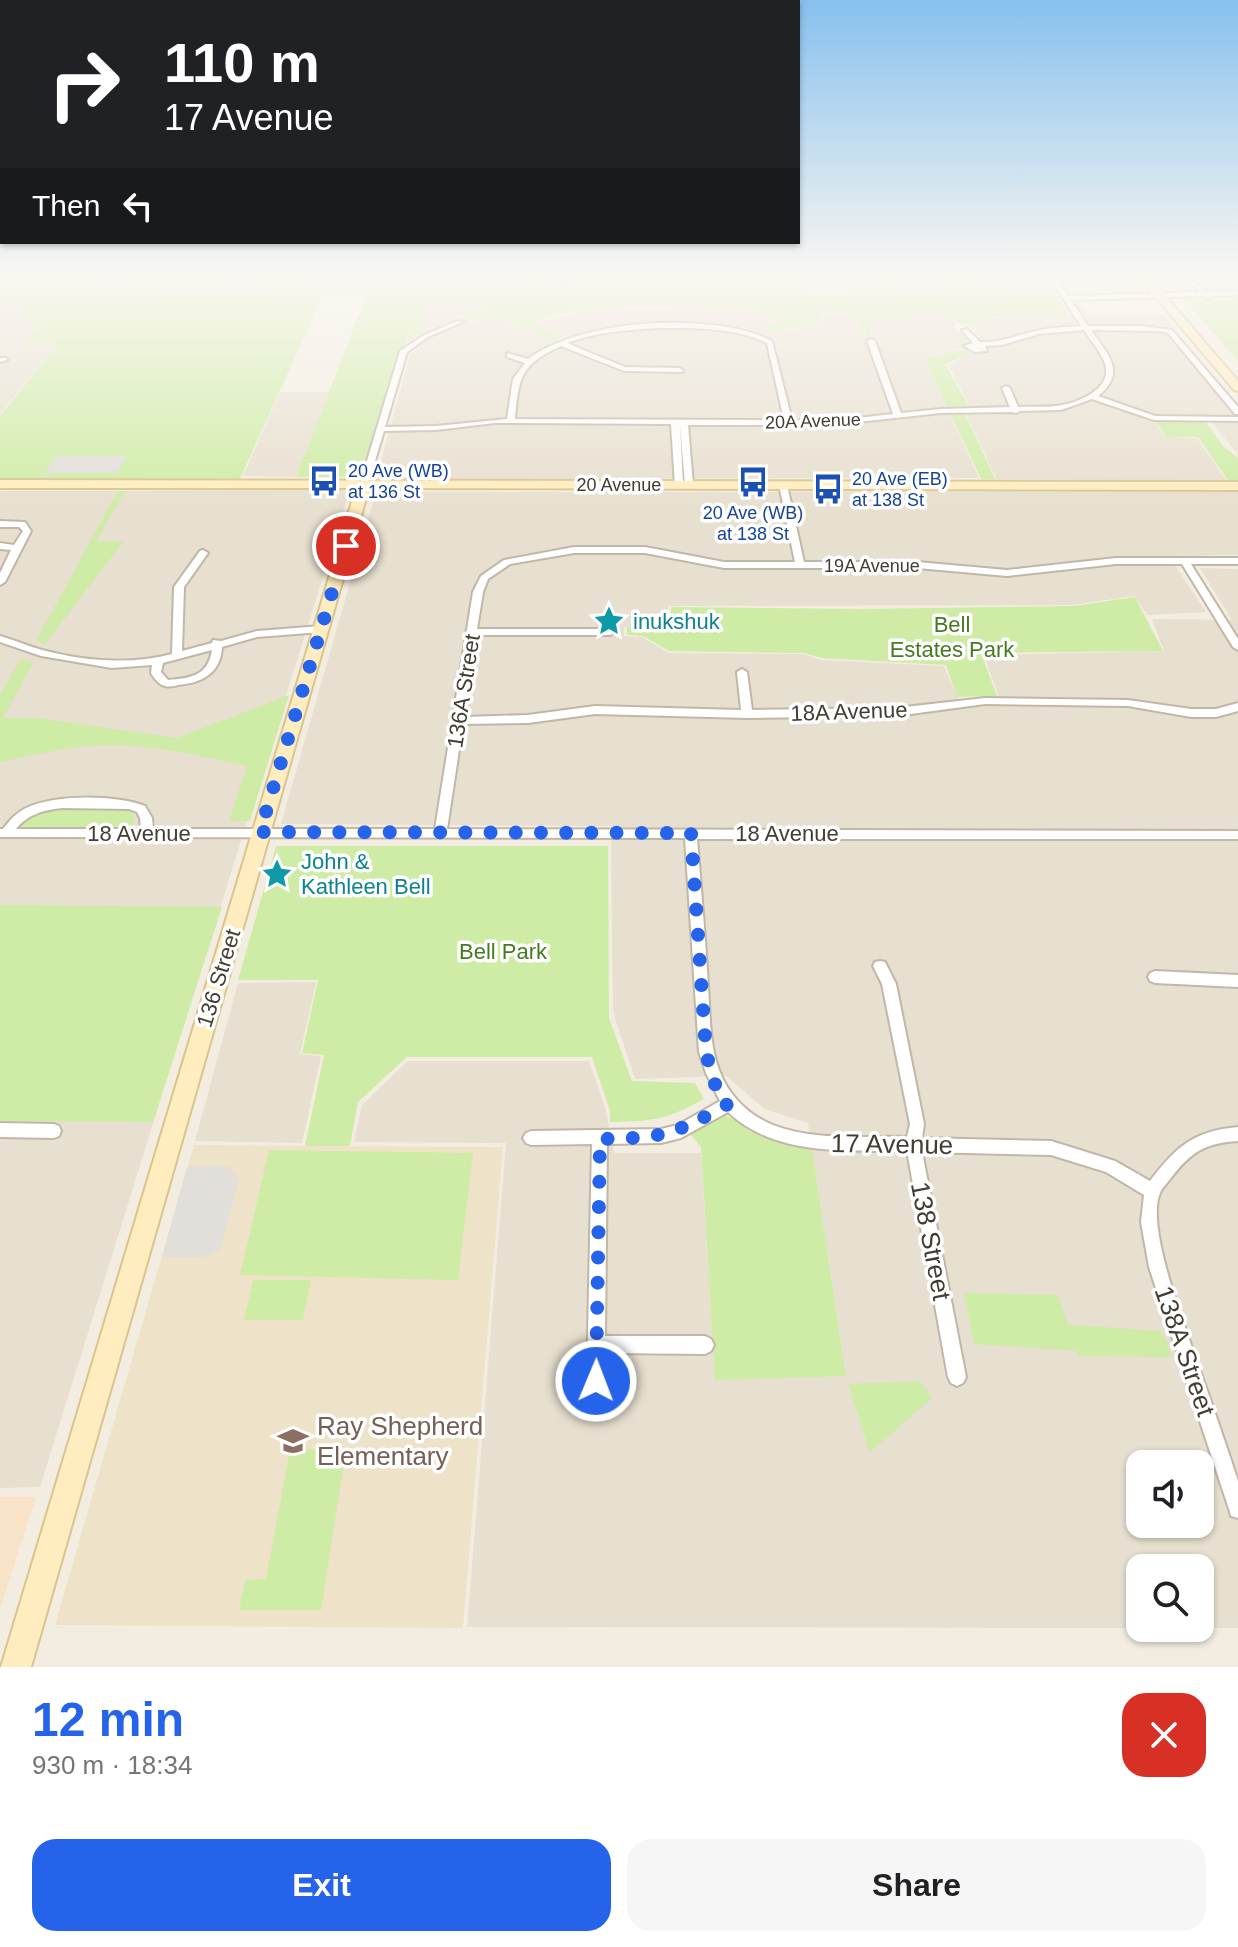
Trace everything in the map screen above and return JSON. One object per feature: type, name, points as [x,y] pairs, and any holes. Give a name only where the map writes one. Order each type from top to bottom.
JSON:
[{"type":"street","name":"136 Street","points":[[16,1667],[403,355]]},
{"type":"street","points":[[510,355],[530,362]]},
{"type":"street","points":[[511,421],[517,377],[530,362],[543,355]]},
{"type":"street","points":[[589,355],[624,369],[679,370]]},
{"type":"street","points":[[774,355],[789,423]]},
{"type":"street","points":[[876,355],[898,416]]},
{"type":"street","points":[[1091,396],[1105,386],[1112,372],[1102,355]]},
{"type":"street","points":[[1191,355],[1238,412]]},
{"type":"street","points":[[1210,355],[1238,388]]},
{"type":"street","points":[[1006,388],[1016,411]]},
{"type":"street","points":[[1091,396],[1154,418],[1238,419]]},
{"type":"street","name":"20A Avenue","points":[[382,429],[511,421],[830,423],[941,411],[1061,408],[1091,396]]},
{"type":"street","points":[[680,422],[684,485]]},
{"type":"street","name":"20 Avenue","points":[[0,484],[1238,486]]},
{"type":"street","points":[[783,485],[800,566]]},
{"type":"street","points":[[0,524],[16,523],[26,527],[0,582]]},
{"type":"street","points":[[0,546],[17,548]]},
{"type":"street","name":"19A Avenue","points":[[507,562],[564,550],[631,549],[659,551],[724,565],[917,565],[1007,573],[1116,561],[1238,561]]},
{"type":"street","points":[[177,654],[179,587],[203,553]]},
{"type":"street","points":[[1185,561],[1238,647]]},
{"type":"street","name":"136A Street","points":[[441,832],[480,585],[490,572],[507,562]]},
{"type":"street","points":[[0,639],[41,653],[112,665],[158,661],[217,642],[257,634],[321,629]]},
{"type":"street","points":[[472,632],[610,632]]},
{"type":"street","points":[[158,661],[156,673],[165,683],[200,678],[213,667],[218,657],[217,642]]},
{"type":"street","points":[[742,672],[747,714]]},
{"type":"street","name":"18A Avenue","points":[[459,721],[528,719],[595,710],[747,714],[896,712],[985,701],[1119,702],[1191,713],[1216,713],[1238,707]]},
{"type":"street","points":[[3,833],[25,811],[45,805],[130,805],[141,809],[146,818],[147,833]]},
{"type":"street","name":"18 Avenue","points":[[3,833],[1238,835]]},
{"type":"street","points":[[531,1138],[661,1136],[681,1131],[728,1104],[713,1081],[706,1052],[691,833]]},
{"type":"street","name":"138 Street","points":[[880,966],[889,984],[917,1124],[913,1144],[957,1377]]},
{"type":"street","points":[[1155,977],[1238,981]]},
{"type":"street","name":"17 Avenue","points":[[728,1104],[756,1125],[788,1138],[816,1142],[1051,1148],[1110,1166],[1152,1191]]},
{"type":"street","points":[[0,1130],[54,1131]]},
{"type":"street","points":[[1152,1191],[1194,1142],[1222,1134],[1238,1134]]},
{"type":"street","points":[[596,1381],[600,1139]]},
{"type":"street","name":"138A Street","points":[[1152,1191],[1149,1222],[1157,1267],[1238,1509]]},
{"type":"street","points":[[597,1344],[705,1345]]},
{"type":"shaded area","points":[[0,355],[48,355],[0,414]]},
{"type":"shaded area","points":[[410,355],[933,355],[924,357],[979,478],[381,479],[377,476]]},
{"type":"shaded area","points":[[966,355],[1187,355],[1238,417],[1238,455],[1207,416],[1156,416],[1155,422],[1165,437],[1197,438],[1227,481],[996,479],[966,413],[969,406],[949,366]]},
{"type":"shaded area","points":[[280,392],[329,392],[296,477],[243,476]]},
{"type":"shaded area","points":[[56,456],[127,456],[117,473],[45,473]]},
{"type":"shaded area","points":[[343,490],[349,493],[40,1487],[0,1488],[0,491]]},
{"type":"shaded area","points":[[376,492],[1238,492],[1238,555],[1169,556],[1206,612],[1147,615],[1135,596],[1071,605],[668,606],[668,626],[624,627],[624,636],[642,637],[669,653],[803,654],[821,660],[944,666],[962,707],[1002,706],[984,655],[1164,651],[1152,619],[1232,620],[1200,568],[1238,569],[1238,1628],[1214,1628],[1214,1554],[1126,1554],[1126,1628],[467,1627],[506,1143],[354,1142],[362,1105],[408,1061],[589,1061],[605,1107],[614,1153],[701,1153],[715,1379],[846,1375],[808,1123],[765,1109],[726,1076],[635,1079],[613,1012],[611,826],[281,824]]},
{"type":"shaded area","points":[[316,982],[300,1054],[321,1056],[302,1143],[195,1141],[238,983]]},
{"type":"shaded area","name":"Ray Shepherd Elementary","points":[[194,1145],[503,1147],[463,1628],[55,1625]]},
{"type":"shaded area","points":[[228,1166],[239,1179],[221,1248],[205,1257],[162,1257],[187,1167]]},
{"type":"shaded area","points":[[0,1497],[36,1497],[0,1609]]},
{"type":"green space","points":[[49,355],[296,355],[240,479],[0,479],[0,416]]},
{"type":"green space","points":[[343,355],[402,355],[364,477],[296,477]]},
{"type":"green space","points":[[968,355],[945,364],[968,406],[947,407],[925,358]]},
{"type":"green space","points":[[950,413],[965,413],[995,479],[981,479]]},
{"type":"green space","points":[[1156,422],[1206,422],[1223,446],[1238,458],[1238,482],[1229,482],[1198,437],[1166,437]]},
{"type":"green space","points":[[118,491],[125,491],[96,541],[123,542],[45,644],[36,641]]},
{"type":"green space","name":"Bell Estates Park","points":[[1135,597],[1163,651],[981,653],[997,696],[957,697],[946,665],[821,658],[804,653],[669,651],[643,636],[627,635],[627,627],[671,627],[671,607],[862,609],[1074,606]]},
{"type":"green space","points":[[21,659],[33,662],[3,718],[37,718],[177,738],[289,695],[250,821],[229,821],[247,766],[164,749],[122,745],[70,748],[0,762],[0,695]]},
{"type":"green space","points":[[129,810],[134,814],[133,826],[15,828],[34,812]]},
{"type":"green space","name":"Bell Park","points":[[276,846],[608,846],[609,1018],[632,1081],[695,1083],[704,1099],[659,1118],[610,1122],[610,1111],[592,1057],[407,1057],[358,1102],[350,1146],[305,1146],[324,1055],[302,1053],[318,980],[238,980]]},
{"type":"green space","points":[[0,905],[222,907],[153,1122],[0,1121]]},
{"type":"green space","points":[[720,1115],[768,1139],[812,1149],[846,1376],[715,1380],[701,1147],[691,1135]]},
{"type":"green space","points":[[269,1150],[473,1153],[458,1280],[240,1275]]},
{"type":"green space","points":[[253,1280],[311,1280],[303,1320],[244,1320]]},
{"type":"green space","points":[[964,1293],[1058,1295],[1068,1325],[1162,1331],[1172,1357],[1079,1356],[1077,1351],[974,1344]]},
{"type":"green space","points":[[920,1381],[932,1398],[870,1452],[848,1384]]},
{"type":"green space","points":[[290,1449],[346,1450],[321,1610],[239,1610],[245,1580],[266,1579]]},
{"type":"place","name":"20 Ave (WB) at 136 St","points":[[324,481]]},
{"type":"place","name":"20 Ave (WB) at 138 St","points":[[753,482]]},
{"type":"place","name":"20 Ave (EB) at 138 St","points":[[828,489]]},
{"type":"place","name":"inukshuk","points":[[609,621]]},
{"type":"place","name":"John & Kathleen Bell","points":[[277,874]]},
{"type":"place","name":"Ray Shepherd Elementary","points":[[293,1441]]},
{"type":"route","points":[[346,546],[260,832],[691,833],[706,1052],[713,1081],[728,1104],[681,1131],[641,1138],[600,1139],[596,1381]]}]
